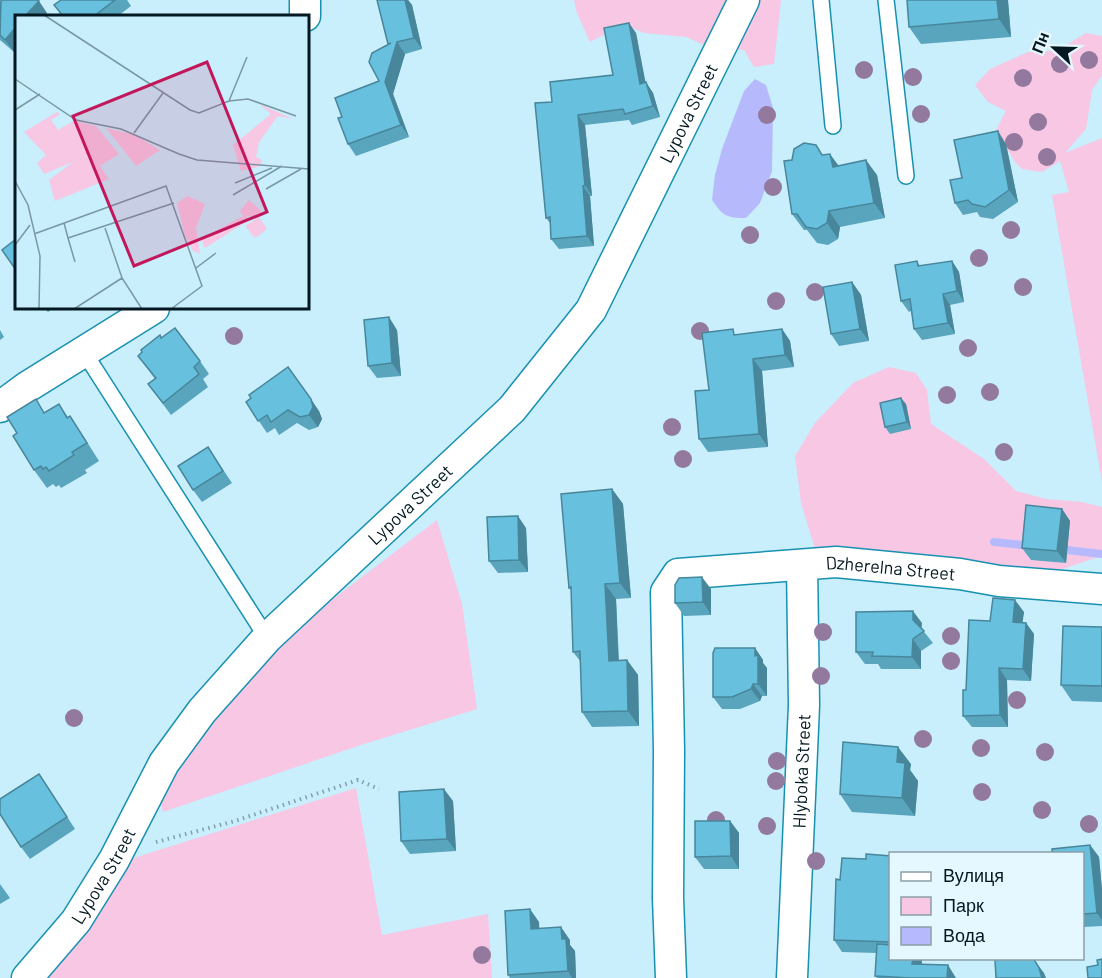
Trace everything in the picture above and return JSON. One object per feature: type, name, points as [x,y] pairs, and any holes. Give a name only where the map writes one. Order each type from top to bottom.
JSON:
[{"type":"street","name":"Lypova Street","points":[[27,978],[76,921],[114,860],[164,763],[202,711],[267,638],[512,409],[591,310],[744,0]]},
{"type":"street","points":[[0,407],[152,309]]},
{"type":"street","name":"Dzherelna Street","points":[[671,978],[668,898],[669,751],[666,592],[678,574],[836,562],[960,573],[999,581],[1102,589]]},
{"type":"street","name":"Hlyboka Street","points":[[792,978],[804,705],[802,565]]},
{"type":"lane","points":[[821,0],[833,126]]},
{"type":"lane","points":[[886,0],[906,176]]},
{"type":"lane","points":[[84,352],[267,638]]},
{"type":"path","points":[[114,860],[161,840],[235,821],[358,780],[379,789]]},
{"type":"green space","points":[[574,0],[781,0],[774,64],[754,67],[744,50],[709,47],[686,37],[644,33],[628,26],[590,42],[577,13]]},
{"type":"green space","points":[[1086,33],[1102,36],[1102,75],[1092,90],[1086,129],[1065,153],[1102,138],[1102,482],[1052,195],[1069,192],[1060,161],[1042,172],[1022,169],[1015,162],[996,130],[1006,111],[988,102],[975,85],[990,69],[1028,52],[1049,51],[1068,44]]},
{"type":"green space","points":[[889,367],[916,373],[927,390],[931,424],[984,459],[1016,491],[1046,499],[1082,502],[1102,507],[1102,558],[1095,558],[1039,577],[815,549],[801,503],[795,456],[815,423],[853,383]]},
{"type":"green space","points":[[437,520],[462,604],[477,709],[361,745],[163,812],[159,798],[174,761],[279,640]]},
{"type":"green space","points":[[356,788],[382,935],[488,914],[492,978],[41,978],[124,861]]},
{"type":"water","points":[[755,79],[766,85],[773,108],[772,171],[760,203],[746,218],[734,217],[722,213],[712,200],[715,175],[722,149],[744,91]]},
{"type":"building","points":[[1,0],[39,1],[26,15],[15,15],[15,28],[5,40],[0,35]]},
{"type":"building","points":[[61,0],[115,0],[95,15],[62,15],[54,5]]},
{"type":"building","points":[[377,0],[405,0],[414,38],[397,42],[385,82],[401,125],[348,144],[338,118],[342,117],[335,98],[379,81],[369,62],[372,53],[391,43],[388,44]]},
{"type":"building","points":[[907,0],[997,0],[999,19],[909,27]]},
{"type":"building","points":[[629,23],[640,84],[646,82],[653,106],[625,114],[623,109],[578,115],[587,236],[551,239],[550,217],[546,218],[535,103],[552,102],[550,82],[613,75],[604,28]]},
{"type":"building","points":[[998,131],[1009,190],[985,207],[972,204],[968,200],[955,203],[950,180],[962,178],[954,140]]},
{"type":"building","points":[[804,143],[816,145],[822,155],[830,154],[833,167],[866,160],[874,203],[829,211],[827,223],[817,229],[806,227],[797,214],[792,214],[784,161],[792,160],[794,149]]},
{"type":"building","points":[[15,240],[15,269],[2,250]]},
{"type":"building","points":[[917,261],[918,266],[952,261],[957,291],[943,294],[948,323],[914,329],[910,299],[901,301],[895,265]]},
{"type":"building","points":[[852,282],[860,329],[831,334],[823,287]]},
{"type":"building","points":[[389,317],[392,363],[368,366],[364,320]]},
{"type":"building","points":[[175,328],[200,361],[194,367],[199,374],[163,403],[148,384],[156,378],[138,356],[141,350],[160,335],[161,338]]},
{"type":"building","points":[[733,329],[734,335],[782,329],[785,355],[753,359],[759,434],[699,439],[695,391],[709,390],[702,333]]},
{"type":"building","points":[[288,367],[311,399],[313,407],[309,415],[300,417],[288,410],[271,422],[267,415],[258,421],[246,402],[251,398],[249,395]]},
{"type":"building","points":[[901,398],[907,422],[885,427],[880,403]]},
{"type":"building","points":[[36,399],[44,413],[59,404],[67,418],[70,416],[87,443],[72,452],[74,455],[49,471],[46,467],[43,469],[41,466],[34,470],[13,436],[17,433],[7,417]]},
{"type":"building","points":[[208,447],[223,471],[193,490],[178,466]]},
{"type":"building","points":[[612,489],[620,583],[605,584],[609,661],[627,660],[628,711],[582,712],[580,651],[573,652],[571,587],[569,588],[561,494]]},
{"type":"building","points":[[1026,505],[1062,509],[1057,551],[1022,548]]},
{"type":"building","points":[[518,516],[519,560],[489,561],[487,517]]},
{"type":"building","points":[[702,577],[703,602],[675,603],[675,585],[679,578]]},
{"type":"building","points":[[993,598],[1015,600],[1013,622],[1026,623],[1023,669],[999,668],[1000,715],[963,716],[969,620],[990,621]]},
{"type":"building","points":[[913,611],[913,620],[924,631],[913,639],[912,657],[872,656],[873,652],[856,652],[856,612]]},
{"type":"building","points":[[1063,626],[1102,627],[1102,686],[1061,685]]},
{"type":"building","points":[[715,648],[755,648],[755,656],[758,655],[758,684],[753,684],[751,689],[732,697],[713,697]]},
{"type":"building","points":[[843,742],[898,747],[897,762],[905,763],[902,798],[840,794]]},
{"type":"building","points":[[39,774],[67,817],[21,847],[0,814],[0,799]]},
{"type":"building","points":[[444,789],[447,839],[401,841],[399,792]]},
{"type":"building","points":[[695,821],[730,821],[731,856],[695,857]]},
{"type":"building","points":[[1090,845],[1097,913],[1084,914],[1084,852],[1052,852],[1052,849]]},
{"type":"building","points":[[866,854],[889,856],[889,942],[834,940],[836,879],[840,880],[842,858],[866,859]]},
{"type":"building","points":[[530,909],[531,929],[561,927],[562,939],[566,939],[568,971],[508,975],[505,911]]},
{"type":"building","points":[[877,944],[889,945],[889,960],[913,960],[912,964],[948,965],[947,978],[875,976]]},
{"type":"building","points":[[1102,959],[1102,978],[1088,978],[1087,967],[1098,965],[1097,960]]},
{"type":"building","points":[[995,960],[1034,960],[1042,978],[996,978]]},
{"type":"waterway","points":[[994,542],[1031,546]]},
{"type":"waterway","points":[[1067,550],[1102,554]]}]
